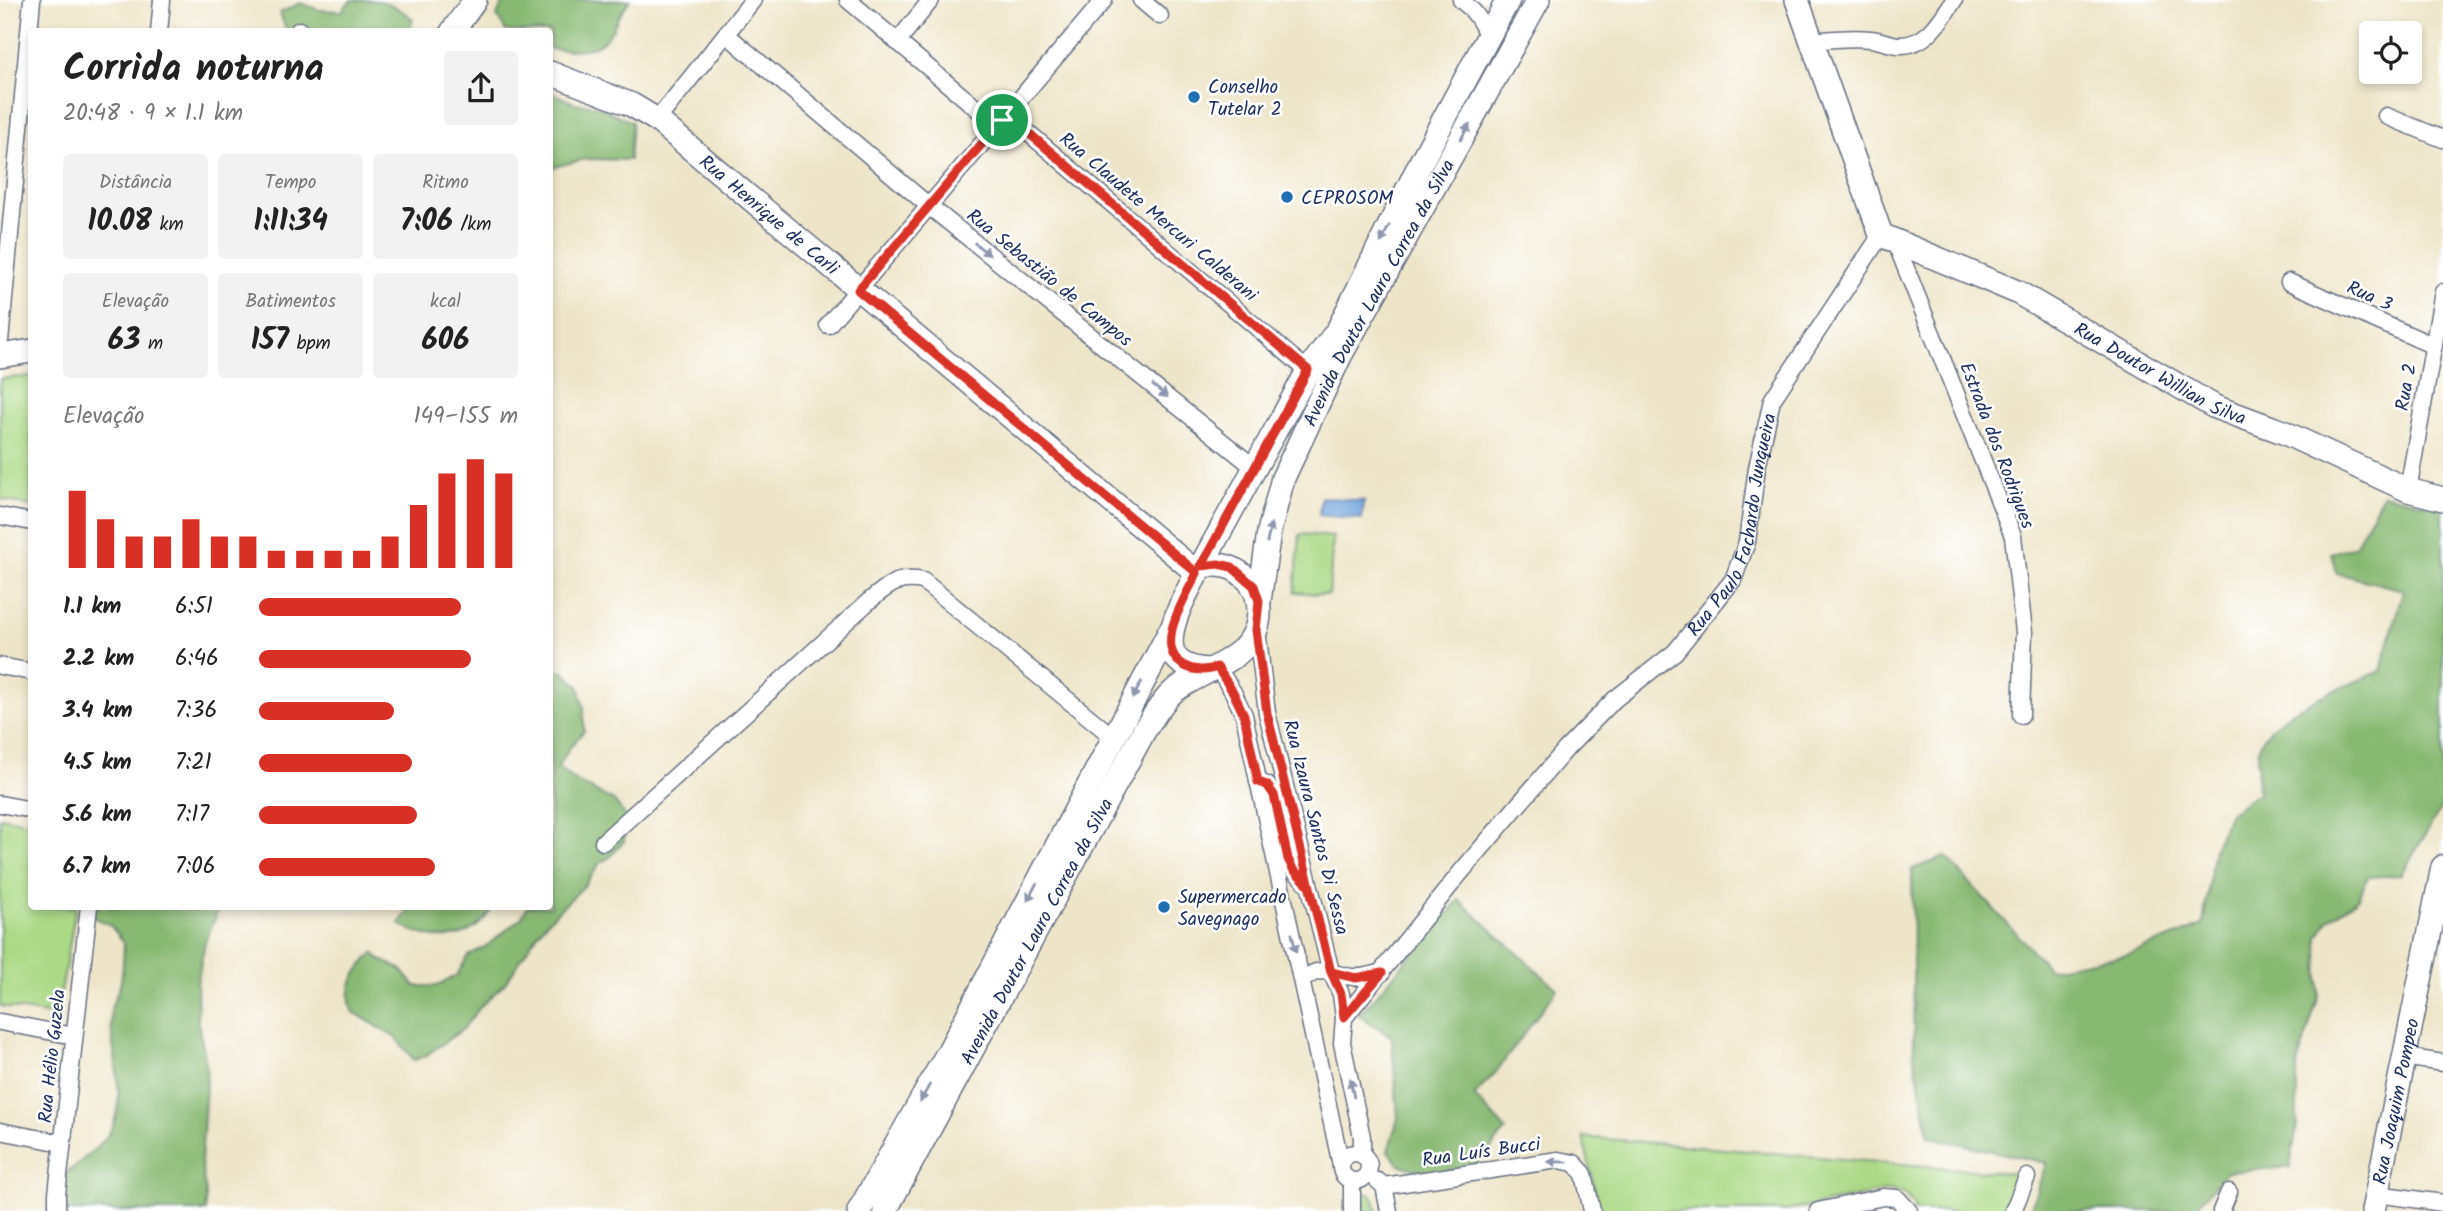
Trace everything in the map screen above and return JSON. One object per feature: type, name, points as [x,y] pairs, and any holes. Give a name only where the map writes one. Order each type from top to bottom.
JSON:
[{"type":"main road","points":[[455,28],[475,0]]},
{"type":"main road","name":"Avenida Doutor Lauro Correa da Silva","points":[[1199,569],[1308,370],[1339,328],[1421,162],[1508,0]]},
{"type":"main road","name":"Avenida Doutor Lauro Correa da Silva","points":[[1259,601],[1269,531],[1283,478],[1340,356],[1538,0]]},
{"type":"main road","points":[[1797,0],[1888,238]]},
{"type":"main road","name":"Rua Henrique de Carli","points":[[553,74],[632,105],[657,120],[858,290],[1199,569]]},
{"type":"main road","name":"Rua Doutor Willian Silva","points":[[1888,238],[2017,292],[2215,407],[2283,432],[2408,490],[2443,499]]},
{"type":"main road","points":[[0,356],[28,352]]},
{"type":"main road","points":[[859,1211],[949,1051],[1170,631],[1199,569],[1218,564],[1232,567],[1254,586],[1259,601],[1256,630],[1242,650],[1227,662],[1213,668],[1186,667],[1176,659],[1170,646],[1170,631]]},
{"type":"main road","name":"Avenida Doutor Lauro Correa da Silva","points":[[885,1211],[1145,729],[1173,692],[1213,668]]},
{"type":"main road","name":"Rua Joaquim Pompeo","points":[[2375,1202],[2404,1057],[2437,929],[2443,867]]},
{"type":"street","points":[[29,28],[32,0]]},
{"type":"street","points":[[159,28],[162,0]]},
{"type":"street","points":[[657,120],[753,0]]},
{"type":"street","name":"Rua Claudete Mercuri Calderani","points":[[848,0],[987,117],[1018,124],[1308,370]]},
{"type":"street","points":[[897,41],[931,0]]},
{"type":"street","points":[[828,325],[1104,0]]},
{"type":"street","points":[[1141,0],[1160,16]]},
{"type":"street","points":[[1461,0],[1482,23],[1488,38]]},
{"type":"street","points":[[1812,41],[1861,38],[1900,45],[1912,44],[1923,39],[1935,27],[1954,0]]},
{"type":"street","name":"Rua Sebastião de Campos","points":[[726,34],[929,206],[1255,468]]},
{"type":"street","points":[[0,341],[28,43]]},
{"type":"street","points":[[2386,116],[2443,139]]},
{"type":"street","name":"Estrada dos Rodrigues","points":[[1888,238],[2013,536],[2024,632],[2021,715]]},
{"type":"street","name":"Rua Paulo Fachardo Junqueira","points":[[1344,1017],[1461,872],[1566,749],[1615,699],[1675,652],[1733,580],[1747,542],[1772,400],[1888,238]]},
{"type":"street","name":"Rua 3","points":[[2289,282],[2434,346]]},
{"type":"street","name":"Rua 2","points":[[2408,490],[2443,292]]},
{"type":"street","points":[[0,516],[28,521]]},
{"type":"street","points":[[603,842],[868,602],[893,582],[908,578],[923,581],[1113,737]]},
{"type":"street","name":"Rua Izaura Santos Di Sessa","points":[[1256,630],[1267,713],[1331,972],[1341,994],[1344,1017],[1342,1043],[1362,1137],[1362,1155]]},
{"type":"street","points":[[0,666],[28,671]]},
{"type":"street","points":[[1213,668],[1233,692],[1244,715],[1303,980],[1342,1172],[1352,1181],[1352,1211]]},
{"type":"street","points":[[1258,782],[1267,785],[1274,795],[1288,859],[1293,869],[1309,885]]},
{"type":"street","points":[[0,804],[28,809]]},
{"type":"street","name":"Rua Hélio Guzela","points":[[57,1211],[62,1143],[89,910]]},
{"type":"street","points":[[1303,980],[1311,972],[1331,972],[1356,978],[1382,973]]},
{"type":"street","points":[[0,1022],[74,1036]]},
{"type":"street","points":[[2404,1057],[2443,1063]]},
{"type":"street","points":[[0,1131],[62,1143]]},
{"type":"street","points":[[1341,1165],[1349,1155],[1362,1155],[1369,1166],[1368,1173],[1364,1178],[1352,1181]]},
{"type":"street","name":"Rua Luís Bucci","points":[[1384,1186],[1558,1160],[1574,1164],[1584,1174],[1592,1211]]},
{"type":"street","points":[[1368,1173],[1384,1186],[1389,1211]]},
{"type":"street","points":[[2013,1211],[2027,1177]]},
{"type":"street","points":[[2221,1211],[2230,1192]]},
{"type":"street","points":[[1818,1211],[1884,1197],[1897,1198],[1909,1211]]},
{"type":"street","points":[[2375,1202],[2443,1203]]},
{"type":"green space","points":[[351,0],[378,1],[398,8],[413,19],[411,28],[286,28],[280,13],[300,3],[320,10],[342,11]]},
{"type":"green space","points":[[504,0],[630,0],[605,40],[591,48],[575,50],[553,49],[553,28],[504,28],[497,16]]},
{"type":"green space","points":[[553,93],[574,103],[597,106],[632,122],[629,160],[586,159],[553,167]]},
{"type":"green space","points":[[28,376],[28,505],[0,499],[0,379]]},
{"type":"green space","points":[[2383,494],[2443,508],[2443,805],[2401,875],[2368,877],[2358,899],[2329,919],[2318,937],[2319,995],[2297,1065],[2297,1126],[2290,1167],[2226,1172],[2193,1211],[2030,1211],[2046,1163],[1929,1137],[1914,1056],[1912,869],[1946,857],[2049,969],[2127,955],[2203,925],[2214,848],[2230,813],[2258,793],[2259,748],[2269,731],[2297,709],[2381,671],[2403,590],[2336,573],[2331,553],[2355,546]]},
{"type":"green space","points":[[1300,534],[1333,537],[1329,595],[1295,592]]},
{"type":"green space","points":[[553,671],[562,671],[579,686],[584,708],[584,731],[558,767],[575,781],[614,801],[627,818],[624,841],[610,857],[600,863],[585,885],[543,926],[505,983],[481,1006],[463,1029],[425,1056],[414,1060],[396,1038],[352,1011],[350,994],[353,979],[373,953],[381,960],[401,969],[415,986],[437,986],[457,975],[468,956],[488,945],[522,917],[526,910],[553,910]]},
{"type":"green space","points":[[0,817],[28,822],[28,910],[75,910],[57,1016],[0,1006]]},
{"type":"green space","points":[[1459,900],[1557,989],[1496,1072],[1474,1096],[1506,1130],[1477,1165],[1430,1174],[1399,1165],[1388,1151],[1398,1118],[1392,1037],[1359,1015]]},
{"type":"green space","points":[[88,910],[219,910],[205,942],[197,983],[198,1023],[207,1068],[201,1163],[206,1211],[50,1211],[68,1172],[107,1136],[118,1107],[111,1010],[121,980],[124,942],[110,925],[90,916]]},
{"type":"green space","points":[[409,910],[491,910],[474,928],[451,937],[426,935],[399,924]]},
{"type":"green space","points":[[1583,1137],[2020,1174],[2006,1211],[1915,1211],[1906,1196],[1889,1190],[1786,1211],[1600,1211]]},
{"type":"green space","points":[[1370,1194],[1377,1211],[1361,1211],[1361,1197]]},
{"type":"water","points":[[1321,497],[1364,501],[1362,519],[1319,515]]},
{"type":"place","name":"Conselho Tutelar 2","points":[[1194,97]]},
{"type":"place","name":"CEPROSOM","points":[[1287,197]]},
{"type":"place","name":"Supermercado Savegnago","points":[[1164,907]]},
{"type":"route","points":[[1002,120],[858,290],[1197,573],[1170,631],[1170,646],[1176,659],[1186,667],[1198,670],[1217,667],[1233,692],[1244,715],[1258,782],[1267,785],[1274,795],[1288,859],[1293,869],[1309,885],[1331,972],[1356,978],[1382,973],[1344,1017],[1341,994],[1331,972],[1267,713],[1256,630],[1259,601],[1254,586],[1232,567],[1218,564],[1201,566],[1308,370],[1018,124],[1002,120]]}]
